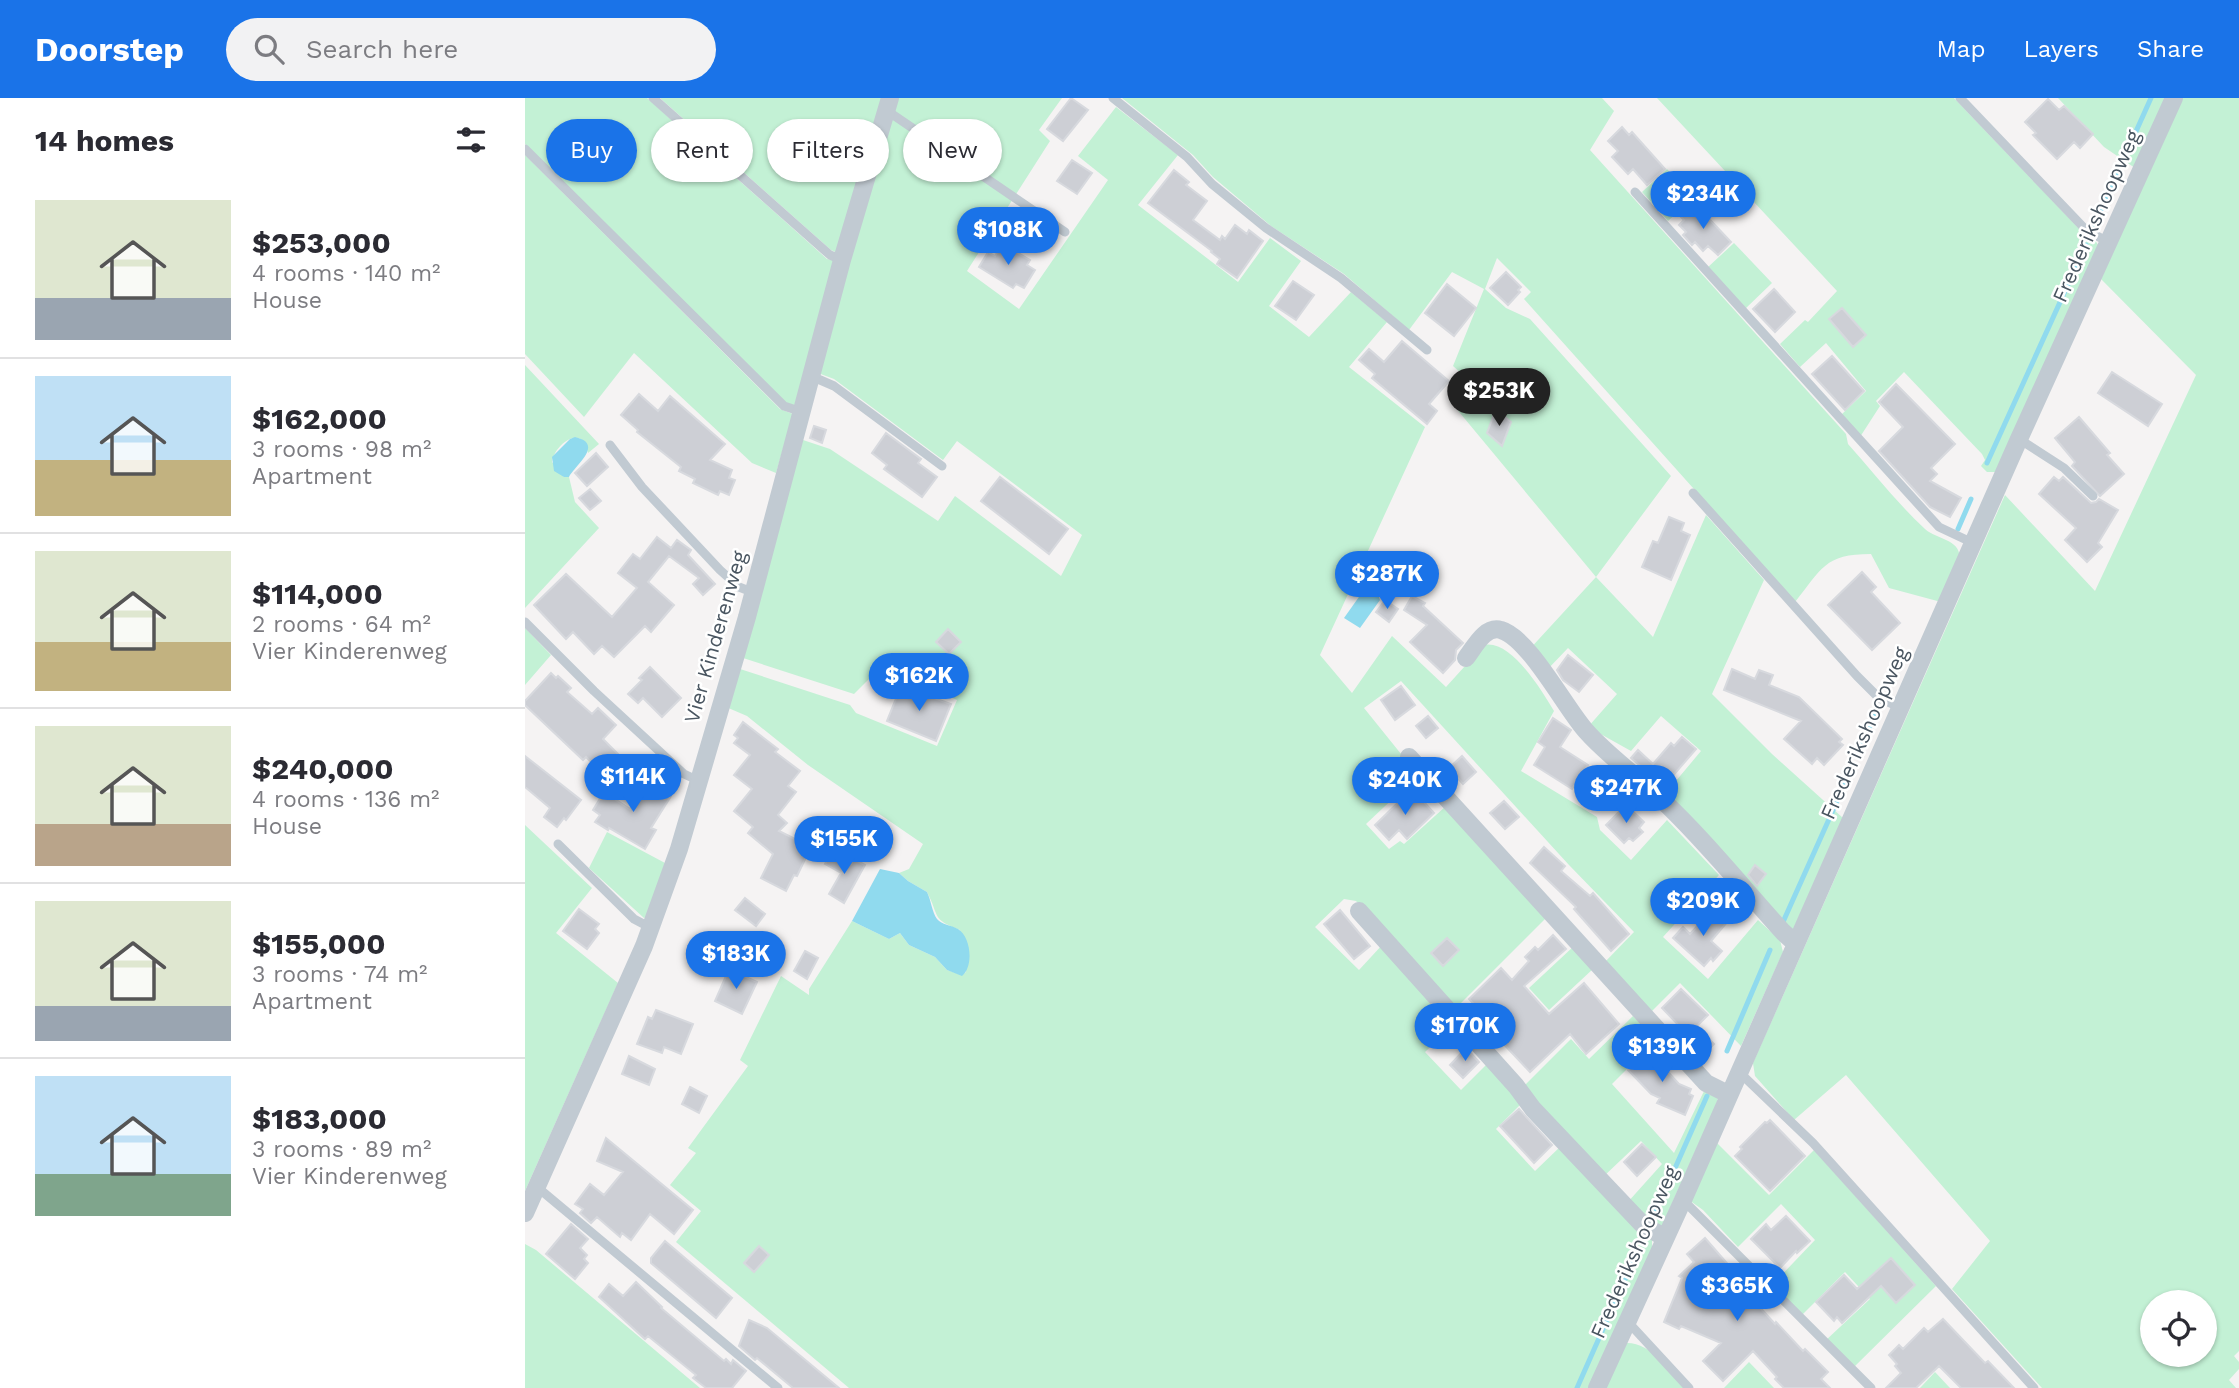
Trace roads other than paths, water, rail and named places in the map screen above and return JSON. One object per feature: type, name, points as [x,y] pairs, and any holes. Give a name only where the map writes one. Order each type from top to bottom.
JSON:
[{"type":"street","name":"Frederikshoopweg","points":[[1597,1388],[1683,1200],[2019,439],[2174,98]]},
{"type":"street","name":"Vier Kinderenweg","points":[[525,1213],[651,928],[679,849],[697,780],[747,617],[842,260],[888,104]]},
{"type":"street","points":[[1466,658],[1483,636],[1492,630],[1501,630],[1515,639],[1544,672],[1586,731],[1663,800],[1795,943]]},
{"type":"street","points":[[1409,757],[1706,1083],[1728,1094]]},
{"type":"street","points":[[1359,911],[1516,1086],[1542,1119],[1642,1224],[1665,1238]]},
{"type":"lane","points":[[653,98],[829,255],[842,260]]},
{"type":"lane","points":[[1113,98],[1187,157],[1212,184],[1266,228],[1341,278],[1427,350]]},
{"type":"lane","points":[[1960,98],[2087,231],[2109,242]]},
{"type":"lane","points":[[888,104],[1065,232]]},
{"type":"lane","points":[[525,149],[784,406],[802,412]]},
{"type":"lane","points":[[1635,192],[1939,527],[1973,543]]},
{"type":"lane","points":[[811,376],[834,386],[942,466]]},
{"type":"lane","points":[[2019,439],[2064,468],[2093,496]]},
{"type":"lane","points":[[610,445],[642,487],[720,570],[739,587],[752,592]]},
{"type":"lane","points":[[1693,493],[1871,690],[1879,698],[1901,708]]},
{"type":"lane","points":[[525,622],[547,646],[684,774],[697,780]]},
{"type":"lane","points":[[558,844],[634,919],[651,928]]},
{"type":"lane","points":[[1738,1071],[1813,1143],[2034,1388]]},
{"type":"lane","points":[[537,1187],[778,1388]]},
{"type":"lane","points":[[1683,1200],[1871,1388]]},
{"type":"lane","points":[[1627,1322],[1689,1388]]},
{"type":"water","points":[[575,437],[584,440],[588,450],[569,477],[564,477],[554,471],[552,457]]},
{"type":"water","points":[[1366,587],[1376,590],[1380,600],[1360,628],[1344,618]]},
{"type":"water","points":[[880,869],[899,873],[927,892],[937,919],[958,929],[966,938],[969,959],[962,976],[947,970],[935,957],[909,945],[900,933],[889,939],[852,921]]},
{"type":"waterway","points":[[2094,225],[2151,98]]},
{"type":"waterway","points":[[1987,463],[2086,245]]},
{"type":"waterway","points":[[1958,529],[1971,499]]},
{"type":"waterway","points":[[1857,755],[1878,709]]},
{"type":"waterway","points":[[1783,922],[1851,770]]},
{"type":"waterway","points":[[1727,1051],[1770,950]]},
{"type":"waterway","points":[[1668,1184],[1707,1096]]},
{"type":"waterway","points":[[1651,1222],[1660,1201]]},
{"type":"waterway","points":[[1577,1388],[1638,1250]]}]
